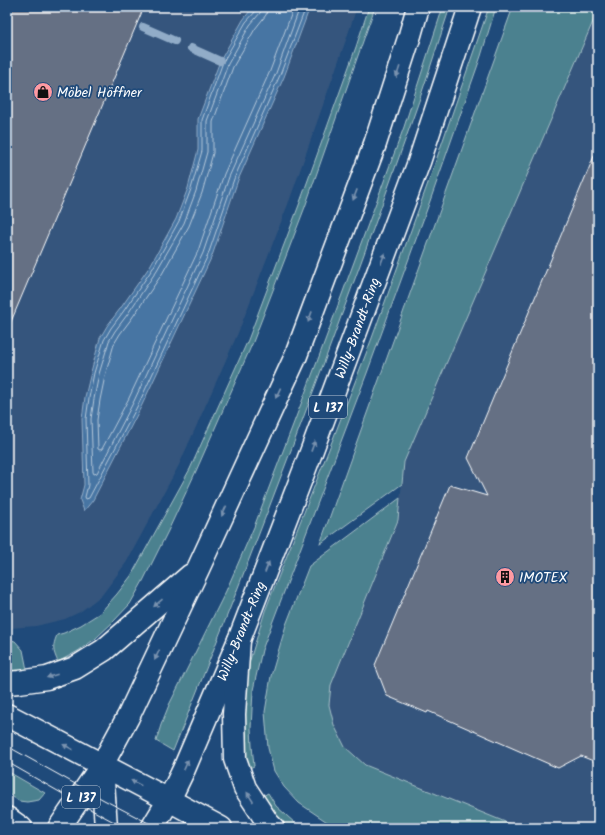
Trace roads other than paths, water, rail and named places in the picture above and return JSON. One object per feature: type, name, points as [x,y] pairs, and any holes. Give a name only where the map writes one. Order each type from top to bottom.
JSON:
[{"type":"main road","name":"L 137","points":[[59,828],[102,765],[128,717],[295,358],[375,144],[418,7]]},
{"type":"main road","name":"Willy-Brandt-Ring","points":[[169,800],[184,769],[238,640],[306,466],[419,162],[470,7]]},
{"type":"main road","points":[[7,683],[47,678],[75,668],[104,650],[198,569]]},
{"type":"main road","points":[[238,640],[234,714],[235,759],[245,788],[268,823],[273,828]]},
{"type":"main road","points":[[7,715],[221,828]]},
{"type":"main road","points":[[102,765],[106,828]]},
{"type":"main road","name":"L 137","points":[[149,827],[169,800]]},
{"type":"main road","points":[[7,818],[21,828]]},
{"type":"water","points":[[253,7],[310,7],[284,77],[238,180],[212,256],[142,405],[93,500],[84,511],[80,500],[84,485],[82,419],[85,397],[100,338],[150,266],[176,219],[188,188],[198,150],[198,119],[220,61],[243,20]]},
{"type":"waterway","points":[[143,27],[175,41]]},
{"type":"waterway","points":[[191,48],[220,61]]},
{"type":"tram line","points":[[7,746],[158,828]]},
{"type":"tram line","points":[[7,762],[125,828]]},
{"type":"place","name":"Möbel Höffner","points":[[43,92]]},
{"type":"place","name":"IMOTEX","points":[[505,577]]}]
